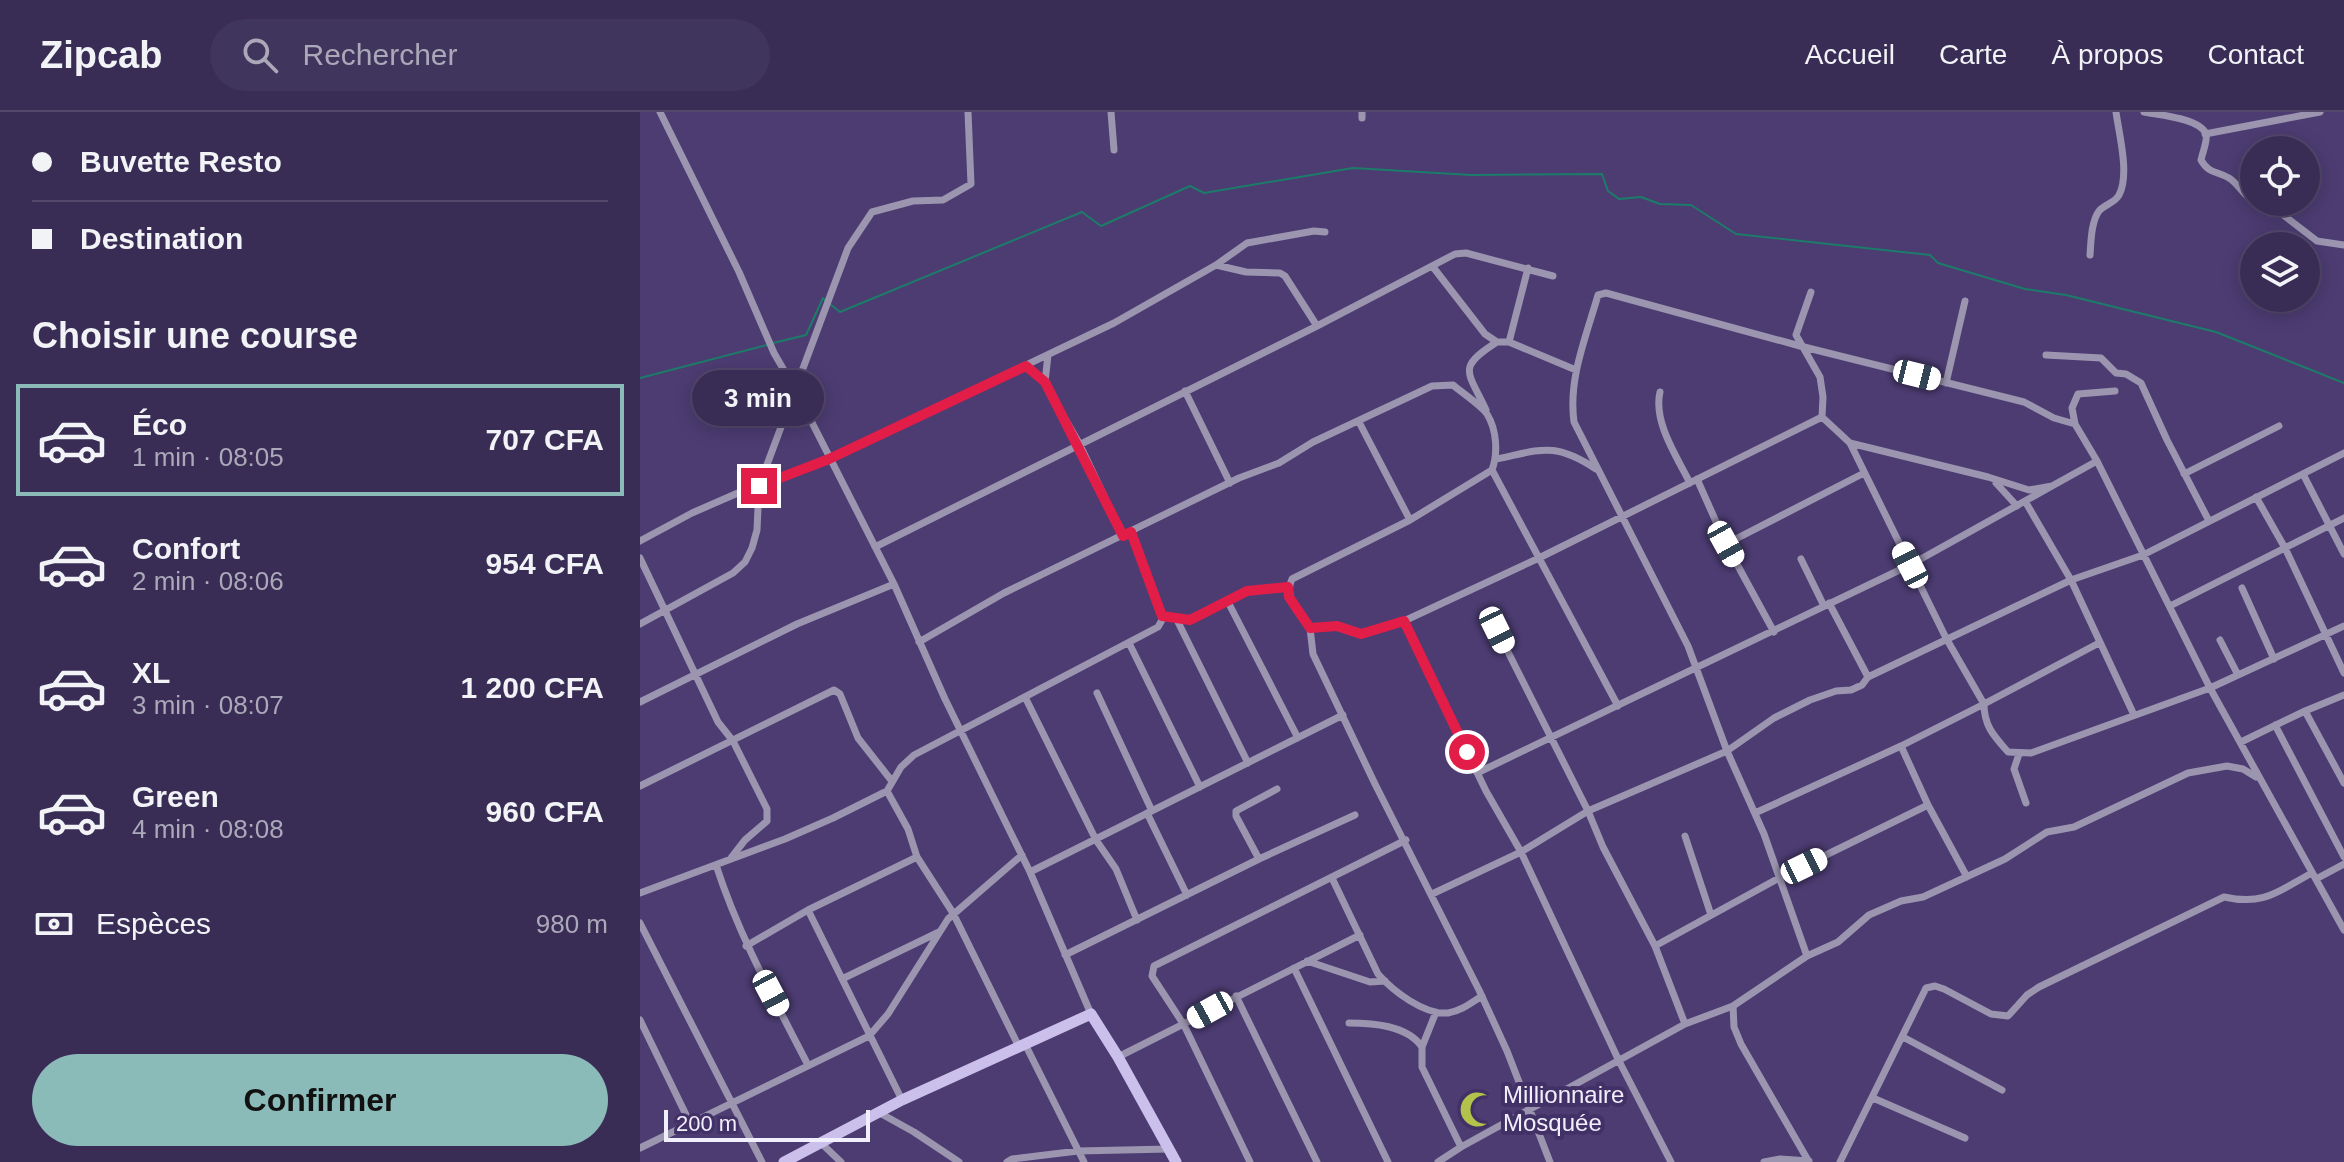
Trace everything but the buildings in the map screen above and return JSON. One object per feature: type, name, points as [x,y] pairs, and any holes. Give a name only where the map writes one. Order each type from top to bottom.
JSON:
[{"type":"street","points":[[660,112],[739,272],[774,353],[894,584],[1030,872],[1091,1014],[1176,1162]]},
{"type":"street","points":[[640,624],[733,573],[745,562],[757,530],[759,486],[848,248],[872,212],[913,201],[943,200],[971,184],[968,112]]},
{"type":"street","points":[[1111,112],[1114,150]]},
{"type":"street","points":[[2090,255],[2100,211],[2120,195],[2123,184],[2123,158],[2116,112]]},
{"type":"street","points":[[2144,112],[2180,118],[2205,134],[2320,112]]},
{"type":"street","points":[[2205,134],[2201,160],[2205,168],[2230,178],[2240,190]]},
{"type":"street","points":[[2285,216],[2317,241],[2344,245]]},
{"type":"street","points":[[640,541],[692,513],[829,459],[1114,323],[1216,265],[1247,243],[1314,231],[1325,232]]},
{"type":"street","points":[[875,547],[1455,254],[1466,253],[1553,276]]},
{"type":"street","points":[[1216,265],[1285,276],[1317,326]]},
{"type":"street","points":[[1433,267],[1485,334],[1497,342]]},
{"type":"street","points":[[1509,342],[1528,268]]},
{"type":"street","points":[[1811,292],[1796,335],[1820,377],[1822,417],[1850,443],[1946,638],[1984,704],[1984,721],[2008,752],[2031,753],[2210,688],[2344,626]]},
{"type":"street","points":[[1807,956],[1755,813],[1727,751],[1688,646],[1574,422],[1571,402],[1576,370],[1598,295],[1602,293],[2024,402],[2054,418],[2075,424]]},
{"type":"street","points":[[1946,383],[1965,301]]},
{"type":"street","points":[[1550,1162],[1482,996],[1313,654],[1310,628],[1289,597],[1288,587],[1292,579],[1410,520],[1492,470],[1496,459],[1495,439],[1470,375],[1469,366],[1474,356],[1497,342],[1509,342],[1576,370]]},
{"type":"street","points":[[1045,382],[1048,355]]},
{"type":"street","points":[[2046,355],[2101,358],[2116,373],[2126,374],[2141,383],[2209,521]]},
{"type":"street","points":[[640,893],[785,839],[887,791],[891,780],[914,755],[1158,627],[1162,616],[1127,534],[1045,382],[1026,366]]},
{"type":"street","points":[[919,642],[1004,593],[1230,483],[1279,463],[1313,442],[1418,391],[1453,385],[1487,413]]},
{"type":"street","points":[[1185,391],[1230,483]]},
{"type":"street","points":[[2115,391],[2078,394],[2072,408],[2075,424],[2097,461],[2210,688],[2314,876],[2341,916],[2344,930]]},
{"type":"street","points":[[1660,392],[1659,411],[1670,443],[1774,632]]},
{"type":"street","points":[[1310,628],[1337,626],[1361,634],[1404,621],[1539,558],[1822,417]]},
{"type":"street","points":[[1359,422],[1410,520]]},
{"type":"street","points":[[2184,474],[2279,426]]},
{"type":"street","points":[[1850,443],[1988,477],[2009,486],[2029,490],[2052,486]]},
{"type":"street","points":[[1496,459],[1545,449],[1560,450],[1597,469]]},
{"type":"street","points":[[1432,894],[1521,852],[1588,811],[1727,751],[1774,718],[1810,700],[1862,685],[1868,677],[1946,638],[2071,580],[2143,555],[2344,453]]},
{"type":"street","points":[[1477,773],[1910,565],[2097,461]]},
{"type":"street","points":[[1492,470],[1618,706]]},
{"type":"street","points":[[1726,544],[1864,473]]},
{"type":"street","points":[[2303,474],[2344,554]]},
{"type":"street","points":[[1988,477],[2021,504],[2071,580],[2134,715]]},
{"type":"street","points":[[2256,497],[2285,548],[2344,673]]},
{"type":"street","points":[[2170,606],[2344,518]]},
{"type":"street","points":[[640,558],[718,722],[733,741],[768,815],[767,821],[745,840],[730,860]]},
{"type":"street","points":[[1801,559],[1868,677]]},
{"type":"street","points":[[640,702],[797,624],[894,584]]},
{"type":"street","points":[[1162,616],[1190,620],[1247,591],[1288,587]]},
{"type":"street","points":[[2242,588],[2274,659]]},
{"type":"street","points":[[1227,600],[1298,738]]},
{"type":"street","points":[[1177,620],[1248,763]]},
{"type":"street","points":[[1404,621],[1477,773],[1521,852],[1619,1061],[1671,1162]]},
{"type":"street","points":[[1497,630],[1655,946],[1685,1024]]},
{"type":"street","points":[[2220,640],[2238,675]]},
{"type":"street","points":[[1129,643],[1200,787]]},
{"type":"street","points":[[1755,813],[1901,746],[2099,643]]},
{"type":"street","points":[[640,786],[823,695],[838,691],[858,738],[891,780]]},
{"type":"street","points":[[1097,693],[1187,895]]},
{"type":"street","points":[[2241,742],[2344,695]]},
{"type":"street","points":[[1025,697],[1096,840],[1116,869],[1137,920]]},
{"type":"street","points":[[2305,711],[2344,783]]},
{"type":"street","points":[[1030,872],[1343,715]]},
{"type":"street","points":[[2275,725],[2344,857]]},
{"type":"street","points":[[1901,746],[1928,805],[1967,877]]},
{"type":"street","points":[[2019,754],[2014,769],[2026,803]]},
{"type":"street","points":[[1438,1162],[1685,1024],[1733,1006],[1807,956],[1838,942],[1869,915],[1901,901],[1923,897],[2005,859],[2047,832],[2074,827],[2188,773],[2227,766],[2243,769],[2258,778]]},
{"type":"street","points":[[1259,859],[1236,811],[1277,789]]},
{"type":"street","points":[[887,791],[903,819],[917,857],[953,913],[1084,1162]]},
{"type":"street","points":[[1655,946],[1779,878],[1928,805]]},
{"type":"street","points":[[1065,955],[1355,815]]},
{"type":"street","points":[[1685,836],[1711,915]]},
{"type":"street","points":[[1250,1162],[1184,1025],[1152,976],[1154,966],[1406,840]]},
{"type":"street","points":[[640,1148],[869,1036],[888,1014],[953,913],[1022,855]]},
{"type":"street","points":[[746,946],[808,910],[917,857]]},
{"type":"street","points":[[1840,1162],[1922,993],[1929,986],[1944,989],[1991,1014],[2008,1016],[2039,987],[2224,897],[2245,902],[2262,900],[2344,864]]},
{"type":"street","points":[[716,865],[727,902],[746,946],[808,1065]]},
{"type":"street","points":[[1332,878],[1378,974],[1385,981],[1406,997],[1436,1012],[1460,1010],[1482,996]]},
{"type":"street","points":[[808,910],[902,1100]]},
{"type":"street","points":[[640,923],[762,1162]]},
{"type":"street","points":[[842,979],[941,931]]},
{"type":"street","points":[[1118,1057],[1360,935]]},
{"type":"street","points":[[1307,961],[1370,982],[1385,981]]},
{"type":"street","points":[[1294,968],[1388,1162]]},
{"type":"street","points":[[1236,996],[1317,1162]]},
{"type":"street","points":[[1733,1006],[1734,1027],[1741,1044],[1809,1161]]},
{"type":"street","points":[[1436,1012],[1422,1047],[1424,1073],[1461,1147]]},
{"type":"street","points":[[784,1162],[902,1100],[1091,1014]]},
{"type":"street","points":[[640,1020],[690,1123]]},
{"type":"street","points":[[1349,1023],[1378,1023],[1413,1038],[1422,1047]]},
{"type":"street","points":[[1903,1037],[2002,1090]]},
{"type":"street","points":[[1873,1098],[1965,1138]]},
{"type":"street","points":[[878,1112],[959,1162]]},
{"type":"street","points":[[821,1143],[841,1162]]},
{"type":"street","points":[[1007,1162],[1078,1151],[1169,1149]]},
{"type":"street","points":[[1764,1162],[1780,1159],[1809,1161]]},
{"type":"waterway","points":[[830,304],[840,312],[1082,212],[1101,226],[1190,186],[1204,193],[1353,168],[1471,175],[1602,174],[1608,191],[1619,199],[1641,197],[1660,204],[1691,205],[1736,234],[1930,255],[1938,263],[2025,289],[2066,295],[2216,332],[2344,383]]},
{"type":"waterway","points":[[773,343],[806,335],[823,298],[825,300]]},
{"type":"waterway","points":[[640,378],[767,345]]},
{"type":"place","name":"Millionnaire Mosquée","points":[[1477,1109]]},
{"type":"route","points":[[759,486],[829,459],[1026,366],[1045,382],[1079,443],[1123,536],[1131,532],[1162,616],[1190,620],[1247,591],[1288,587],[1289,597],[1310,628],[1331,625],[1361,634],[1404,621],[1467,752]]}]
